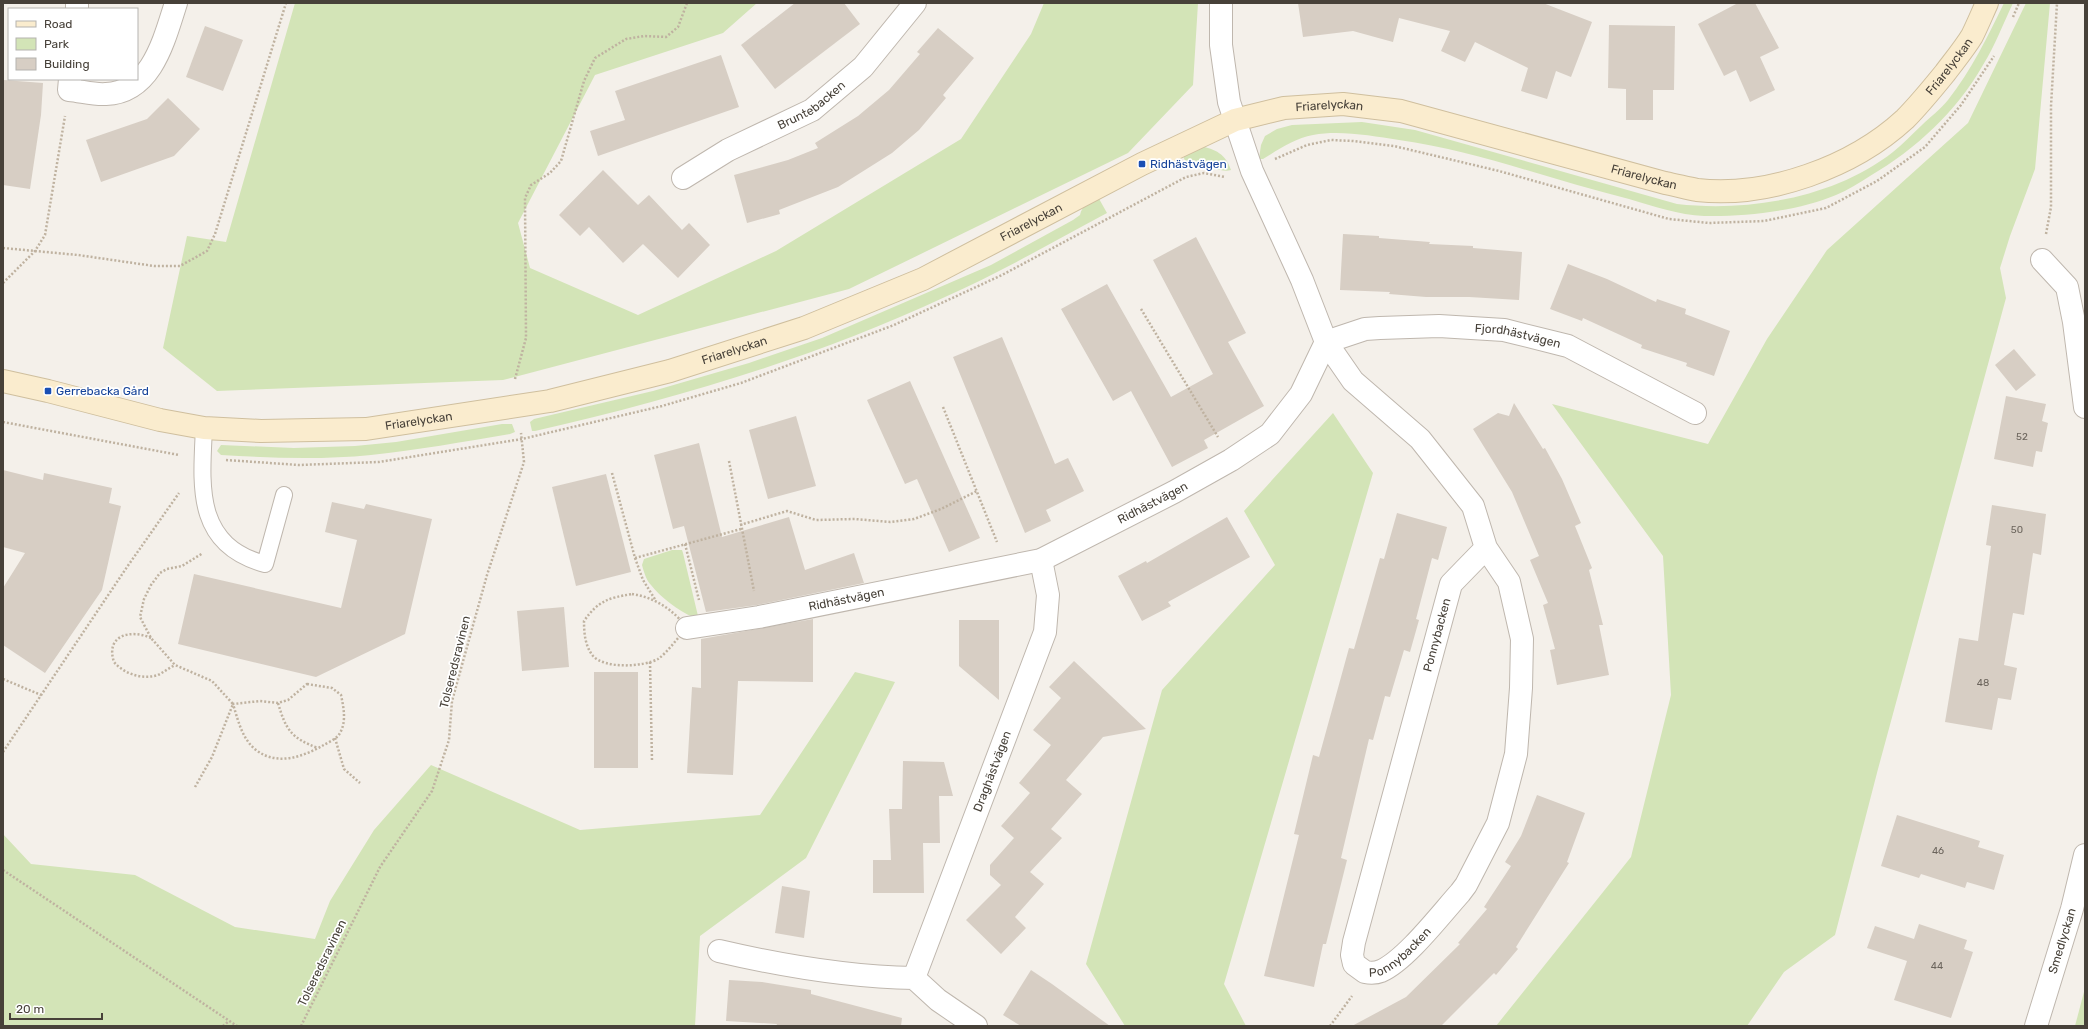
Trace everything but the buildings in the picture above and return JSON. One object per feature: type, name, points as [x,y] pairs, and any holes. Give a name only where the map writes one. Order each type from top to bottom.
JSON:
[{"type":"street","points":[[69,84],[105,94],[123,91],[136,85],[151,68],[167,32],[176,3]]},
{"type":"street","name":"Bruntebacken","points":[[683,178],[728,150],[812,110],[863,67],[915,3]]},
{"type":"street","points":[[1220,3],[1221,45],[1224,79],[1235,120],[1252,171],[1302,280],[1326,342]]},
{"type":"street","name":"Friarelyckan","points":[[3,381],[160,420],[204,428],[261,431],[366,428],[518,407],[550,401],[670,371],[804,328],[923,279],[1142,164],[1235,120],[1284,108],[1343,104],[1401,111],[1697,190],[1717,191],[1766,187],[1791,181],[1850,156],[1882,136],[1904,119],[1932,89],[1959,55],[1972,36],[1987,3]]},
{"type":"street","points":[[2042,260],[2067,287],[2074,322],[2085,407]]},
{"type":"street","name":"Fjordhästvägen","points":[[1326,342],[1365,330],[1380,328],[1439,326],[1504,330],[1568,346],[1695,413]]},
{"type":"street","name":"Ridhästvägen","points":[[696,626],[759,617],[1041,560],[1167,496],[1231,460],[1270,434],[1301,394],[1326,342]]},
{"type":"street","name":"Ponnybacken","points":[[1326,342],[1353,381],[1420,439],[1473,506],[1486,548],[1508,582],[1522,639],[1521,688],[1516,754],[1499,816],[1466,885],[1410,949],[1381,971],[1371,973],[1359,969],[1354,964],[1352,955],[1370,879],[1451,584],[1486,548]]},
{"type":"street","name":"Draghästvägen","points":[[914,978],[1045,632],[1048,595],[1041,560]]},
{"type":"street","name":"Smedlyckan","points":[[2036,1026],[2072,909],[2085,855]]},
{"type":"street","points":[[719,951],[824,971],[874,977],[914,978],[938,1000],[976,1026]]},
{"type":"lane","points":[[204,428],[204,497],[209,521],[222,540],[253,561],[265,564],[284,495]]},
{"type":"path","points":[[3,248],[78,255],[154,266],[180,266],[206,251],[215,234],[286,3]]},
{"type":"path","name":"Tolseredsravinen","points":[[301,1026],[380,866],[432,792],[449,740],[454,693],[488,575],[524,462],[514,384],[526,338],[525,198],[531,186],[550,173],[560,162],[584,81],[595,58],[626,39],[644,36],[666,37],[678,27],[687,3]]},
{"type":"path","points":[[2042,260],[2050,207],[2051,106],[2057,3]]},
{"type":"path","points":[[3,284],[35,251],[45,235],[55,184],[69,84]]},
{"type":"path","points":[[1141,308],[1196,398],[1231,460]]},
{"type":"path","points":[[943,407],[1007,567]]},
{"type":"path","points":[[729,461],[740,525],[759,617]]},
{"type":"path","points":[[612,473],[635,558],[643,580],[656,602]]},
{"type":"path","points":[[3,752],[190,476],[203,474]]},
{"type":"path","points":[[740,525],[787,511],[816,520],[854,519],[890,522],[902,521],[914,519],[942,509],[977,491]]},
{"type":"path","points":[[635,558],[741,529]]},
{"type":"path","points":[[222,540],[182,566],[167,569],[155,579],[144,598],[139,614],[143,627],[175,665],[212,681],[233,704],[244,735],[257,750],[275,757],[288,759],[299,757],[335,738],[338,735],[345,716],[341,695],[332,688],[306,684],[288,700],[278,703],[260,701],[233,704]]},
{"type":"path","points":[[685,544],[696,626]]},
{"type":"path","points":[[632,594],[642,595],[656,602],[696,626],[659,658],[650,662],[627,665],[609,663],[595,657],[589,650],[584,636],[584,621],[597,604],[632,594]]},
{"type":"path","points":[[151,638],[136,633],[120,637],[112,648],[114,662],[124,670],[138,677],[157,675],[175,665]]},
{"type":"path","points":[[650,662],[652,761]]},
{"type":"path","points":[[3,679],[41,695]]},
{"type":"path","points":[[278,703],[287,729],[296,738],[318,748]]},
{"type":"path","points":[[194,787],[212,757],[233,704]]},
{"type":"path","points":[[335,738],[344,769],[360,783]]},
{"type":"path","points":[[3,870],[237,1026]]},
{"type":"path","points":[[1330,1026],[1371,973]]},
{"type":"path","points":[[223,1026],[229,1021]]},
{"type":"green space","points":[[295,3],[757,3],[723,33],[595,75],[518,223],[530,268],[638,315],[776,251],[961,139],[1031,34],[1044,3],[1198,3],[1193,85],[1128,153],[849,289],[503,380],[217,391],[163,348],[187,236],[226,242]]},
{"type":"green space","points":[[2004,3],[2013,3],[1987,58],[1972,82],[1948,114],[1934,128],[1903,154],[1849,189],[1821,201],[1789,209],[1754,214],[1720,216],[1685,214],[1486,158],[1428,145],[1356,134],[1334,133],[1313,135],[1287,145],[1263,159],[1259,159],[1261,145],[1265,136],[1277,129],[1292,125],[1362,122],[1415,130],[1677,204],[1733,206],[1790,198],[1818,191],[1844,181],[1870,168],[1900,146],[1942,107],[1956,89],[1979,53]]},
{"type":"green space","points":[[2026,3],[2050,3],[2035,169],[2010,236],[2000,268],[2006,298],[1878,769],[1835,935],[1784,972],[1747,1026],[1496,1026],[1631,857],[1671,695],[1663,556],[1552,404],[1708,444],[1767,339],[1827,250],[1968,123]]},
{"type":"green space","points":[[1200,146],[1215,151],[1223,156],[1229,164],[1231,170],[1224,171],[1190,166],[1183,155]]},
{"type":"green space","points":[[1098,197],[1107,213],[986,277],[896,319],[795,358],[692,391],[588,419],[532,431],[530,422],[534,419],[653,391],[749,363],[822,338],[991,265],[1073,220],[1080,215],[1087,204]]},
{"type":"green space","points":[[1333,413],[1373,473],[1224,984],[1246,1026],[1125,1026],[1086,964],[1162,690],[1275,565],[1244,511]]},
{"type":"green space","points":[[502,424],[512,424],[515,432],[440,446],[371,455],[334,458],[277,458],[221,455],[217,451],[221,445],[294,448],[355,446],[396,442]]},
{"type":"green space","points":[[672,550],[682,550],[698,616],[693,617],[670,603],[655,590],[645,576],[642,565],[644,559]]},
{"type":"green space","points":[[855,672],[895,682],[806,858],[700,936],[695,1026],[3,1026],[3,834],[31,864],[135,875],[235,927],[315,939],[330,901],[374,830],[431,765],[580,830],[760,815]]},
{"type":"green space","points":[[2085,988],[2085,1026],[2075,1026]]},
{"type":"place","name":"Ridhästvägen","points":[[1142,164]]},
{"type":"place","name":"Gerrebacka Gård","points":[[48,391]]}]
